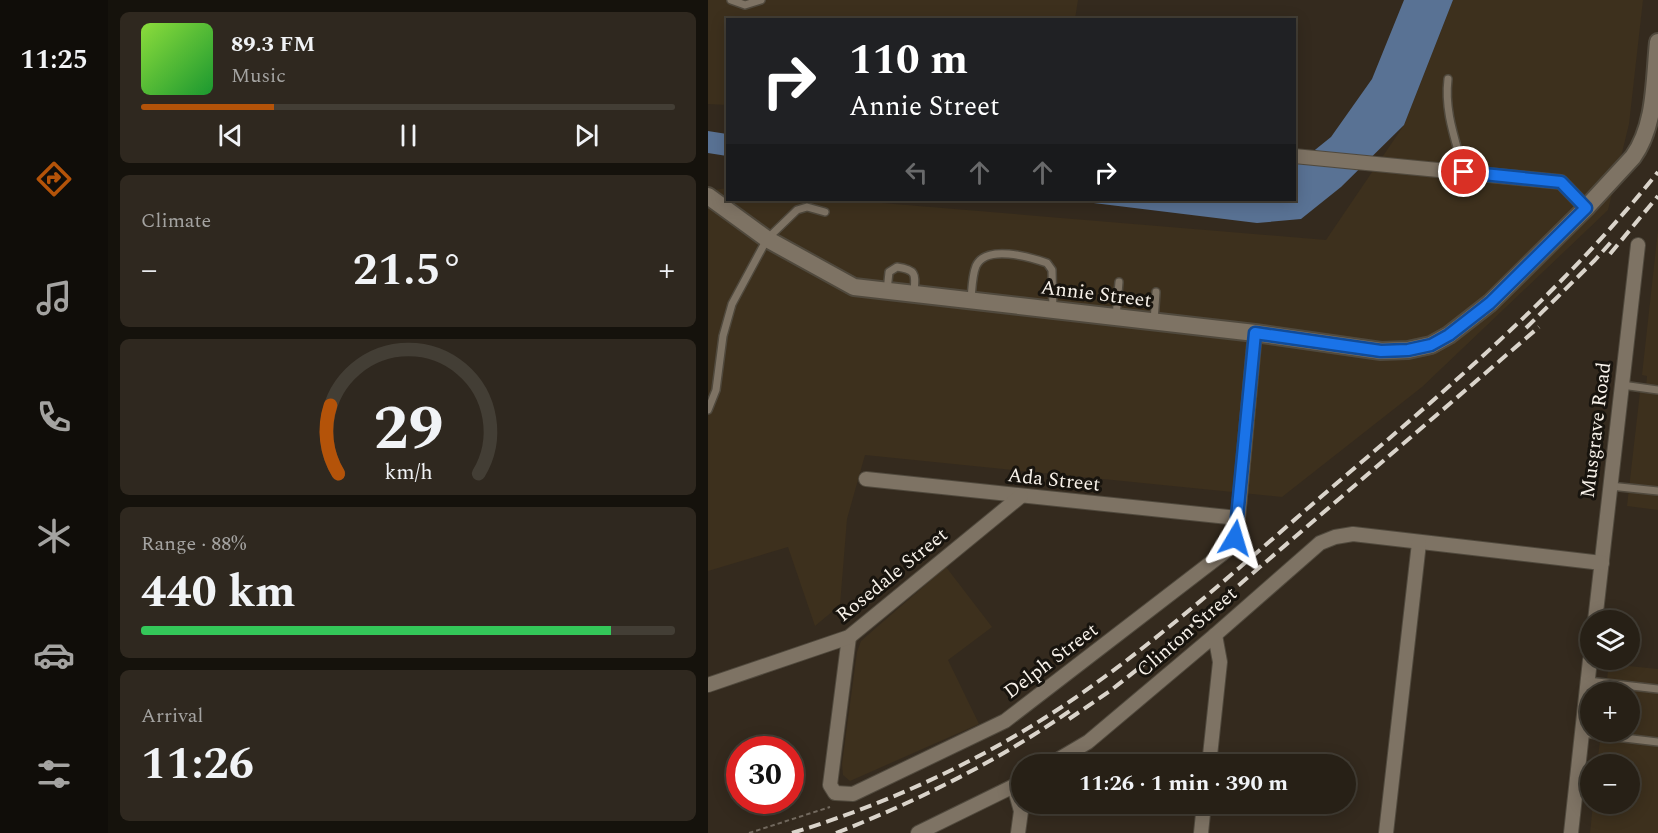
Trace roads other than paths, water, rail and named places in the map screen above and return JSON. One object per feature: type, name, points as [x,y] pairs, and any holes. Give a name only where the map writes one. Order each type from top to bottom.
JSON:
[{"type":"street","name":"Annie Street","points":[[708,196],[767,239],[854,287],[1255,333],[1381,351],[1408,350],[1431,345],[1449,335],[1490,303],[1586,208],[1640,148],[1649,118],[1658,42]]},
{"type":"street","points":[[1296,156],[1561,182],[1586,208]]},
{"type":"street","name":"Musgrave Road","points":[[1596,610],[1638,245]]},
{"type":"street","name":"Delph Street","points":[[849,637],[830,785],[835,793],[853,794],[1005,721],[1230,548],[1235,538],[1238,518],[1255,333]]},
{"type":"street","name":"Ada Street","points":[[866,479],[1238,518]]},
{"type":"street","name":"Rosedale Street","points":[[708,685],[849,637],[1021,496]]},
{"type":"street","name":"Clinton Street","points":[[1068,754],[1088,742],[1320,543],[1335,537],[1353,534],[1602,563]]},
{"type":"street","points":[[1386,833],[1419,543]]},
{"type":"street","points":[[1210,754],[1220,662],[1215,635]]},
{"type":"street","points":[[1588,681],[1589,670]]},
{"type":"street","points":[[1571,833],[1581,742]]},
{"type":"street","points":[[918,833],[1011,787]]},
{"type":"street","points":[[1018,833],[1021,814]]},
{"type":"street","points":[[1201,833],[1203,814]]},
{"type":"lane","points":[[731,0],[745,5],[761,0]]},
{"type":"lane","points":[[1448,80],[1446,96],[1448,112],[1464,172]]},
{"type":"lane","points":[[708,410],[716,390],[723,336],[732,304],[767,239],[797,210],[807,207],[825,212]]},
{"type":"lane","points":[[971,300],[976,268],[980,260],[988,255],[1000,253],[1047,263],[1052,270],[1053,310]]},
{"type":"lane","points":[[887,291],[889,272],[897,267],[907,268],[913,272],[915,277],[914,294]]},
{"type":"lane","points":[[1116,317],[1119,282]]},
{"type":"lane","points":[[1154,322],[1156,292]]},
{"type":"lane","points":[[1622,385],[1658,390]]},
{"type":"lane","points":[[1610,486],[1658,491]]},
{"type":"lane","points":[[1588,681],[1658,689]]},
{"type":"lane","points":[[1640,740],[1658,742]]},
{"type":"water","points":[[1404,0],[1453,0],[1404,125],[1341,187],[1301,219],[1257,223],[1077,201],[1296,201],[1296,165],[1331,137],[1372,79]]},
{"type":"water","points":[[708,131],[726,134],[726,156],[708,153]]},
{"type":"railway","points":[[792,833],[874,804],[954,769],[1031,727],[1103,678],[1222,583],[1464,373],[1584,257],[1658,172]]},
{"type":"railway","points":[[1610,254],[1658,196]]},
{"type":"railway","points":[[1526,328],[1612,241]]},
{"type":"railway","points":[[1069,719],[1110,691],[1182,634],[1539,327]]},
{"type":"railway","points":[[836,833],[959,778],[1017,745],[1074,708]]}]
